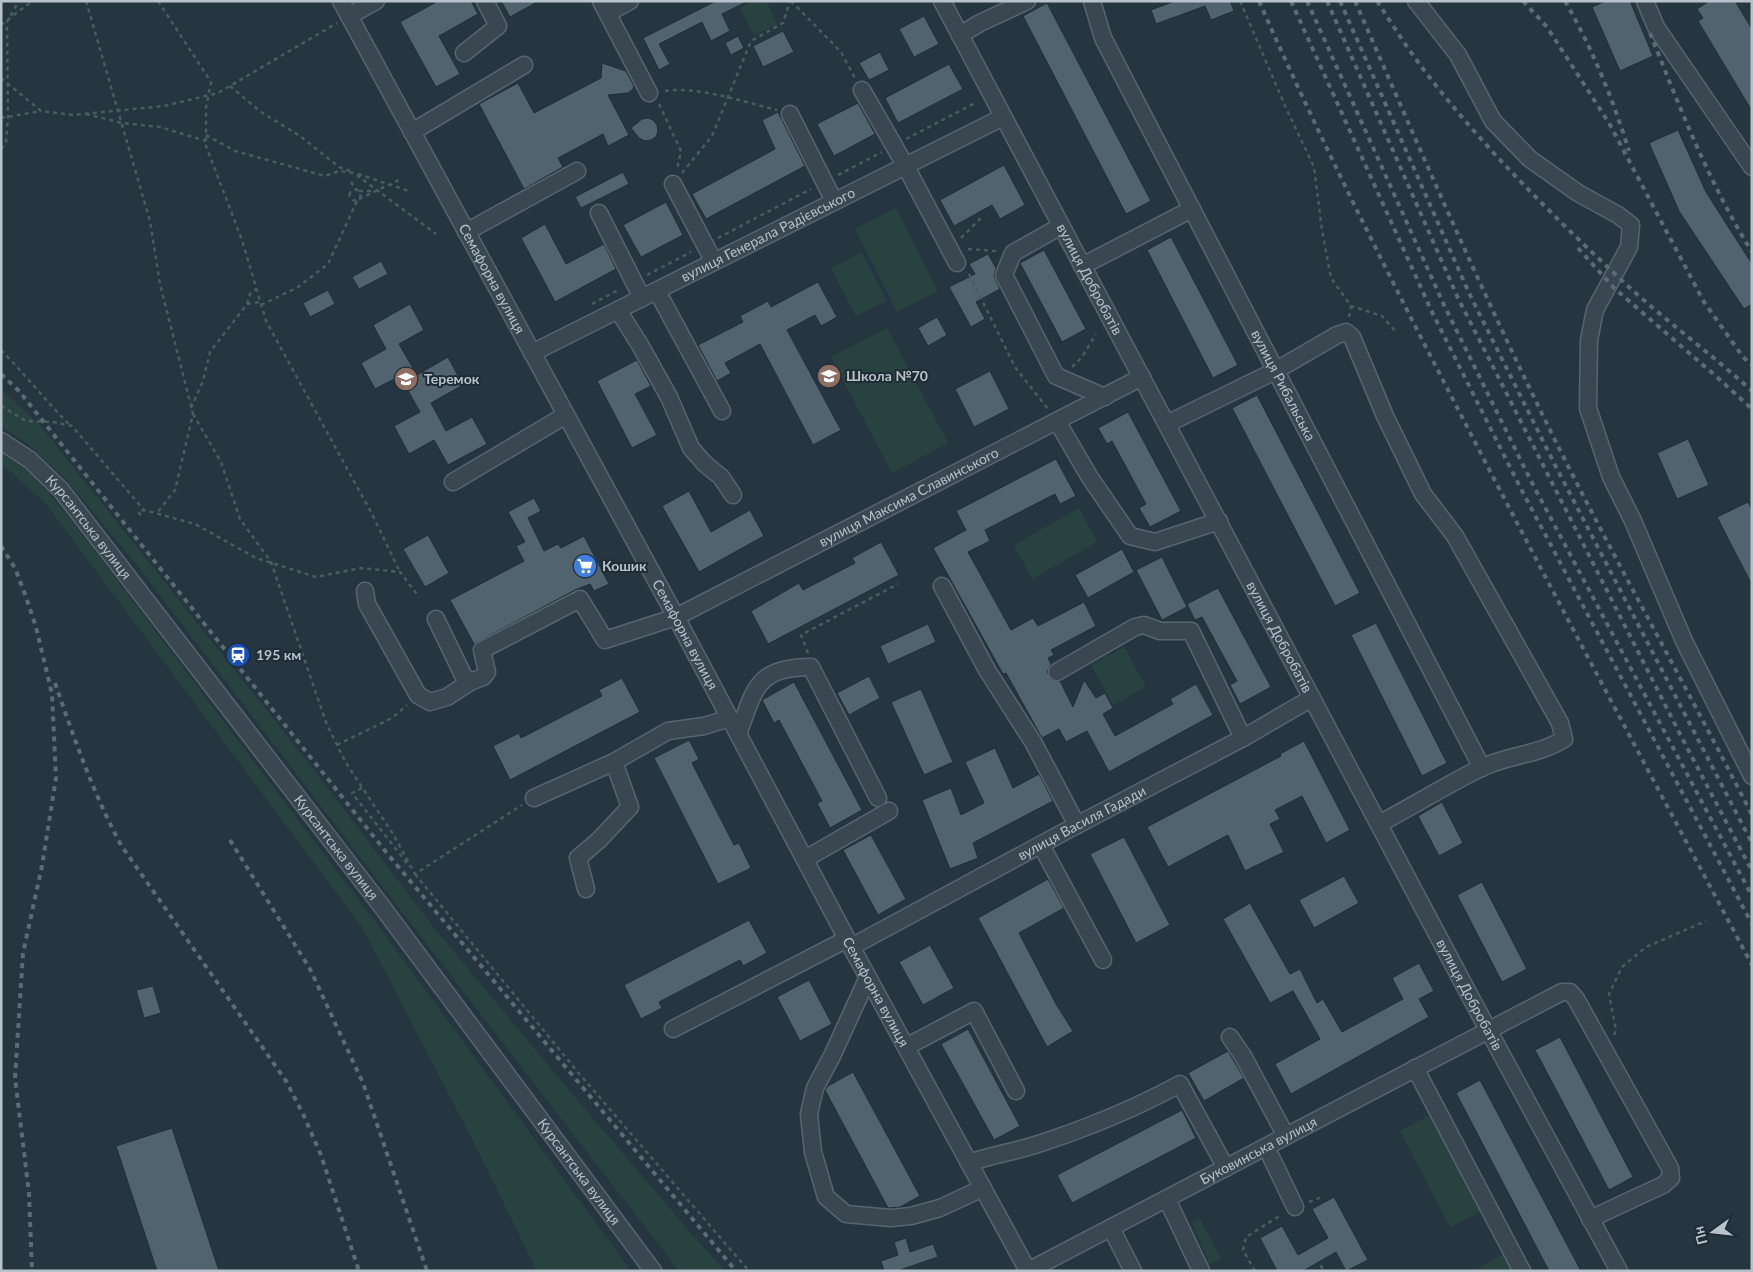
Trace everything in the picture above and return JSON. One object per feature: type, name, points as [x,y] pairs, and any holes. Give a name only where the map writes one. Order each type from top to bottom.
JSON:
[{"type":"street","points":[[345,8],[376,1]]},
{"type":"street","points":[[464,53],[498,26],[486,1]]},
{"type":"street","points":[[630,1],[605,7],[649,93]]},
{"type":"street","name":"вулиця Добробатів","points":[[942,1],[1616,1270]]},
{"type":"street","points":[[960,35],[980,23],[1026,1]]},
{"type":"street","name":"вулиця Рибальська","points":[[1092,1],[1103,38],[1482,768]]},
{"type":"street","points":[[1416,1],[1458,55],[1493,121],[1530,158],[1578,193],[1618,215],[1631,225],[1629,247],[1596,310],[1589,340],[1588,408],[1611,477],[1633,521],[1684,641],[1752,776]]},
{"type":"street","points":[[1645,1],[1656,27],[1752,167]]},
{"type":"street","name":"Семафорна вулиця","points":[[345,8],[1028,1271]]},
{"type":"street","points":[[412,132],[524,65]]},
{"type":"street","points":[[862,90],[905,165],[953,256]]},
{"type":"street","points":[[790,114],[834,201]]},
{"type":"street","name":"вулиця Генерала Радієвського","points":[[532,353],[1003,117]]},
{"type":"street","points":[[466,232],[577,171]]},
{"type":"street","points":[[673,184],[714,262]]},
{"type":"street","points":[[1082,266],[1192,209]]},
{"type":"street","points":[[599,213],[634,282],[649,294],[722,411]]},
{"type":"street","points":[[1062,226],[1013,253],[1004,275],[1056,376],[1105,397]]},
{"type":"street","points":[[618,310],[640,344],[665,390],[691,448],[704,464],[721,477],[733,495]]},
{"type":"street","points":[[1167,424],[1275,371],[1337,335],[1346,332],[1352,337],[1385,416],[1423,494],[1454,536],[1560,724],[1564,739],[1552,747],[1514,756],[1482,768],[1379,824]]},
{"type":"street","name":"вулиця Максима Славинського","points":[[470,682],[483,677],[488,672],[482,650],[580,599],[606,640],[676,617],[1142,377]]},
{"type":"street","points":[[453,482],[566,415]]},
{"type":"street","points":[[1057,421],[1089,476],[1130,536],[1156,542],[1218,521]]},
{"type":"street","name":"Курсантська вулиця","points":[[1,442],[30,460],[61,490],[380,904],[653,1271]]},
{"type":"street","points":[[942,586],[987,670],[1033,742],[1077,825]]},
{"type":"street","points":[[365,592],[367,604],[418,695],[430,702],[447,697],[470,682],[464,676],[436,619]]},
{"type":"street","points":[[1057,672],[1135,627],[1144,625],[1160,631],[1191,631],[1243,738]]},
{"type":"street","points":[[738,734],[751,697],[758,684],[765,678],[784,669],[811,667],[878,798]]},
{"type":"street","name":"вулиця Василя Гадади","points":[[673,1029],[849,943],[1041,845],[1243,738],[1312,698]]},
{"type":"street","points":[[534,798],[614,762],[668,731],[704,726],[730,718]]},
{"type":"street","points":[[586,889],[578,858],[599,840],[630,807],[614,762]]},
{"type":"street","points":[[805,859],[889,811]]},
{"type":"street","points":[[1041,845],[1103,960]]},
{"type":"street","points":[[868,977],[832,1056],[815,1088],[809,1114],[813,1152],[826,1197],[846,1214],[891,1218],[911,1216],[940,1208],[983,1188]]},
{"type":"street","name":"Буковинська вулиця","points":[[1028,1271],[1562,992],[1570,992],[1576,999],[1605,1053]]},
{"type":"street","points":[[906,1047],[974,1011],[1016,1091]]},
{"type":"street","points":[[1230,1037],[1243,1056],[1286,1136]]},
{"type":"street","points":[[1590,1219],[1641,1196],[1664,1184],[1671,1178],[1670,1168],[1605,1053]]},
{"type":"street","points":[[1416,1068],[1522,1271]]},
{"type":"street","points":[[969,1163],[982,1158],[1034,1146],[1142,1105],[1180,1084],[1226,1168]]},
{"type":"street","points":[[1272,1157],[1294,1207]]},
{"type":"street","points":[[1167,1199],[1201,1271]]},
{"type":"street","points":[[1111,1228],[1133,1271]]},
{"type":"path","points":[[1,149],[6,142],[8,117],[7,22],[19,1]]},
{"type":"path","points":[[1,25],[32,1]]},
{"type":"path","points":[[86,1],[150,221],[160,284],[192,414],[221,462],[240,519],[271,562],[327,725],[337,746],[346,763],[393,834],[415,874]]},
{"type":"path","points":[[158,1],[211,82],[206,108],[206,146],[242,240],[266,321],[372,514],[400,572],[419,597]]},
{"type":"path","points":[[673,184],[712,136],[751,41],[783,23],[790,1],[841,52],[862,90]]},
{"type":"path","points":[[1240,1],[1286,108],[1314,167],[1322,230],[1331,278],[1351,306],[1382,316],[1396,332]]},
{"type":"path","points":[[1,118],[41,111],[73,115],[118,109],[164,106],[218,93],[311,39],[345,8]]},
{"type":"path","points":[[1,78],[41,111]]},
{"type":"path","points":[[230,86],[261,112],[300,136],[339,167],[409,191]]},
{"type":"path","points":[[649,93],[679,89],[728,97],[790,114]]},
{"type":"path","points":[[649,93],[657,100],[681,151],[673,184]]},
{"type":"path","points":[[585,307],[975,103]]},
{"type":"path","points":[[85,113],[122,123],[160,127],[206,141]]},
{"type":"path","points":[[206,135],[235,151],[278,164],[325,176],[339,172],[354,173],[436,234]]},
{"type":"path","points":[[378,191],[357,190],[351,192],[350,197],[358,200],[378,191],[399,180]]},
{"type":"path","points":[[247,304],[261,303],[298,287],[328,264],[361,196],[351,182]]},
{"type":"path","points":[[953,256],[983,216]]},
{"type":"path","points":[[953,256],[978,248],[1013,253]]},
{"type":"path","points":[[953,256],[968,273],[1014,368],[1057,421]]},
{"type":"path","points":[[191,408],[203,381],[210,352],[247,304],[250,294],[256,289]]},
{"type":"path","points":[[1056,376],[1066,373],[1082,357],[1096,334]]},
{"type":"path","points":[[1,350],[51,406],[72,426],[144,510],[195,524],[256,558],[316,577],[361,568],[400,572]]},
{"type":"path","points":[[1,406],[26,421],[53,422],[72,426]]},
{"type":"path","points":[[157,514],[175,490],[192,414]]},
{"type":"path","points":[[141,514],[138,512],[144,510]]},
{"type":"path","points":[[811,667],[806,645],[801,635],[898,584]]},
{"type":"path","points":[[337,746],[392,718],[418,695]]},
{"type":"path","points":[[362,788],[352,793],[415,874],[577,1071],[749,1271]]},
{"type":"path","points":[[415,874],[534,798]]},
{"type":"path","points":[[1605,1053],[1616,1030],[1609,994],[1622,967],[1646,947],[1706,921]]},
{"type":"path","points":[[1254,1271],[1243,1250],[1246,1237],[1294,1207]]},
{"type":"path","points":[[1321,1264],[1323,1271]]},
{"type":"green space","points":[[754,1],[766,1],[777,24],[754,35],[740,8]]},
{"type":"green space","points":[[896,208],[938,291],[897,312],[855,229]]},
{"type":"green space","points":[[862,252],[887,301],[856,316],[831,268]]},
{"type":"green space","points":[[887,328],[948,443],[892,473],[831,357]]},
{"type":"green space","points":[[1,389],[39,424],[310,765],[435,929],[579,1102],[725,1271],[679,1271],[140,569],[65,478],[29,445],[1,426]]},
{"type":"green space","points":[[1,453],[26,470],[46,489],[97,554],[377,924],[631,1271],[537,1271],[472,1139],[362,927],[46,504],[10,471],[1,466]]},
{"type":"green space","points":[[1079,508],[1097,542],[1032,579],[1014,545]]},
{"type":"green space","points":[[1124,647],[1146,687],[1113,705],[1091,665]]},
{"type":"green space","points":[[1433,1113],[1484,1210],[1450,1227],[1400,1131]]},
{"type":"green space","points":[[1200,1219],[1221,1259],[1208,1265],[1206,1255],[1192,1223]]},
{"type":"green space","points":[[1508,1252],[1518,1271],[1475,1270]]},
{"type":"building","points":[[438,1],[471,1],[478,14],[439,36],[460,74],[436,87],[400,22]]},
{"type":"building","points":[[501,1],[539,1],[510,17]]},
{"type":"building","points":[[716,1],[748,1],[722,14],[730,31],[711,41],[702,22],[659,44],[670,64],[659,70],[643,38]]},
{"type":"building","points":[[1175,1],[1230,1],[1234,11],[1211,20],[1205,6],[1156,24],[1151,10]]},
{"type":"building","points":[[1606,1],[1630,1],[1653,56],[1620,71],[1592,7]]},
{"type":"building","points":[[1709,1],[1735,1],[1752,29],[1752,111],[1698,21],[1703,18],[1697,9]]},
{"type":"building","points":[[1047,3],[1151,201],[1126,214],[1023,16]]},
{"type":"building","points":[[924,16],[939,44],[914,57],[899,29]]},
{"type":"building","points":[[783,31],[794,52],[763,67],[753,46]]},
{"type":"building","points":[[738,36],[744,48],[731,55],[725,43]]},
{"type":"building","points":[[880,52],[889,70],[869,80],[859,63]]},
{"type":"building","points":[[602,63],[626,71],[634,86],[628,93],[608,95],[629,135],[608,146],[603,134],[558,158],[563,167],[524,189],[479,104],[518,83],[534,113],[601,78]]},
{"type":"building","points":[[949,64],[963,89],[898,123],[885,98]]},
{"type":"building","points":[[858,103],[875,134],[834,156],[817,124]]},
{"type":"building","points":[[778,112],[805,166],[706,219],[692,194],[775,149],[762,120]]},
{"type":"building","points":[[648,118],[657,125],[658,131],[656,137],[645,141],[639,138],[631,128],[642,119]]},
{"type":"building","points":[[1678,130],[1706,192],[1752,264],[1752,304],[1744,309],[1679,211],[1649,143]]},
{"type":"building","points":[[1004,165],[1025,205],[1000,219],[992,205],[954,226],[940,200]]},
{"type":"building","points":[[623,172],[629,184],[581,208],[575,197]]},
{"type":"building","points":[[666,202],[683,235],[641,257],[623,225]]},
{"type":"building","points":[[545,224],[566,264],[604,244],[616,269],[555,302],[521,238]]},
{"type":"building","points":[[1171,237],[1238,365],[1213,378],[1147,250]]},
{"type":"building","points":[[1044,250],[1086,329],[1062,342],[1020,263]]},
{"type":"building","points":[[988,254],[996,268],[994,276],[1000,289],[976,302],[985,319],[971,327],[949,287],[975,274],[969,264]]},
{"type":"building","points":[[381,261],[388,274],[359,289],[352,277]]},
{"type":"building","points":[[818,282],[837,317],[821,326],[815,315],[787,330],[841,430],[813,445],[760,344],[725,363],[731,373],[717,381],[698,345],[743,322],[740,316],[768,301],[771,307]]},
{"type":"building","points":[[328,290],[335,304],[310,317],[303,303]]},
{"type":"building","points":[[410,304],[424,330],[399,344],[417,375],[448,357],[463,385],[431,403],[446,431],[472,417],[487,444],[448,465],[434,440],[409,454],[394,426],[420,412],[400,376],[375,389],[361,363],[386,349],[373,325]]},
{"type":"building","points":[[937,317],[947,335],[928,346],[918,328]]},
{"type":"building","points":[[637,360],[651,386],[635,394],[657,435],[632,448],[597,381]]},
{"type":"building","points":[[990,371],[1009,409],[974,427],[955,389]]},
{"type":"building","points":[[1257,395],[1360,593],[1335,606],[1232,408]]},
{"type":"building","points":[[1128,412],[1181,511],[1150,527],[1139,508],[1146,504],[1112,441],[1107,444],[1098,428]]},
{"type":"building","points":[[1688,439],[1709,485],[1677,499],[1657,453]]},
{"type":"building","points":[[1056,459],[1076,496],[1060,504],[1055,494],[985,530],[990,541],[968,552],[1011,630],[1033,618],[1038,626],[1084,602],[1096,626],[1051,650],[1054,655],[1048,658],[1051,664],[1047,672],[1052,680],[1060,681],[1073,707],[1084,680],[1096,698],[1105,693],[1113,708],[1103,714],[1115,736],[1173,704],[1170,699],[1196,684],[1213,715],[1109,772],[1087,731],[1066,742],[1059,729],[1042,738],[1006,673],[1003,674],[933,548],[966,530],[956,511]]},
{"type":"building","points":[[689,491],[711,532],[750,510],[764,536],[699,572],[662,506]]},
{"type":"building","points":[[534,498],[541,511],[528,518],[544,551],[558,544],[561,548],[584,536],[609,584],[594,591],[590,584],[575,590],[474,644],[450,600],[524,561],[516,546],[525,542],[508,512]]},
{"type":"building","points":[[1748,502],[1752,510],[1752,585],[1717,517]]},
{"type":"building","points":[[428,535],[449,573],[425,587],[403,549]]},
{"type":"building","points":[[881,542],[899,575],[768,644],[751,611],[799,583],[803,590],[855,563],[852,558]]},
{"type":"building","points":[[1122,549],[1134,572],[1088,598],[1075,575]]},
{"type":"building","points":[[1162,557],[1187,607],[1162,620],[1136,570]]},
{"type":"building","points":[[1218,588],[1271,687],[1240,704],[1230,685],[1237,681],[1202,617],[1195,620],[1187,604]]},
{"type":"building","points":[[1376,623],[1447,763],[1422,776],[1351,635]]},
{"type":"building","points":[[928,624],[936,642],[888,664],[880,646]]},
{"type":"building","points":[[869,676],[880,698],[849,715],[837,693]]},
{"type":"building","points":[[622,678],[640,712],[510,780],[493,746],[519,733],[521,738],[602,696],[599,690]]},
{"type":"building","points":[[794,682],[862,810],[830,828],[817,803],[822,801],[779,720],[774,723],[762,700]]},
{"type":"building","points":[[921,689],[953,762],[924,775],[891,702]]},
{"type":"building","points":[[689,740],[699,759],[692,763],[734,845],[739,843],[751,868],[718,884],[654,758]]},
{"type":"building","points":[[1304,741],[1350,830],[1326,843],[1302,796],[1275,810],[1280,819],[1270,824],[1284,852],[1245,871],[1228,835],[1168,867],[1147,827],[1281,756],[1280,754]]},
{"type":"building","points":[[995,748],[1013,788],[1039,774],[1053,801],[973,843],[978,858],[950,869],[922,800],[951,788],[961,815],[984,803],[965,762]]},
{"type":"building","points":[[1442,802],[1463,843],[1439,856],[1418,816]]},
{"type":"building","points":[[871,835],[906,899],[878,915],[843,850]]},
{"type":"building","points":[[1124,837],[1170,925],[1136,943],[1090,854]]},
{"type":"building","points":[[1344,876],[1359,903],[1314,928],[1299,900]]},
{"type":"building","points":[[1048,879],[1064,908],[1019,933],[1056,1004],[1073,1031],[1047,1047],[978,918]]},
{"type":"building","points":[[1482,882],[1527,969],[1502,982],[1457,895]]},
{"type":"building","points":[[1250,903],[1290,974],[1300,969],[1317,1003],[1323,999],[1342,1032],[1403,999],[1392,978],[1419,963],[1434,991],[1419,999],[1429,1017],[1291,1094],[1275,1064],[1320,1039],[1293,991],[1270,1003],[1223,919]]},
{"type":"building","points":[[749,920],[767,953],[743,966],[740,960],[659,1002],[662,1008],[641,1019],[624,985]]},
{"type":"building","points":[[930,945],[954,988],[923,1005],[899,962]]},
{"type":"building","points":[[809,980],[832,1024],[800,1041],[777,997]]},
{"type":"building","points":[[153,986],[161,1013],[144,1018],[136,990]]},
{"type":"building","points":[[968,1029],[1020,1126],[994,1140],[941,1044]]},
{"type":"building","points":[[1560,1037],[1633,1177],[1609,1190],[1535,1050]]},
{"type":"building","points":[[1228,1051],[1244,1078],[1204,1101],[1188,1073]]},
{"type":"building","points":[[853,1072],[920,1196],[900,1207],[888,1208],[825,1090],[828,1086]]},
{"type":"building","points":[[1480,1080],[1581,1271],[1549,1271],[1456,1093]]},
{"type":"building","points":[[1182,1110],[1196,1138],[1072,1203],[1057,1175]]},
{"type":"building","points":[[172,1128],[219,1271],[157,1271],[116,1146]]},
{"type":"building","points":[[1334,1197],[1368,1260],[1346,1271],[1336,1252],[1303,1271],[1277,1271],[1260,1238],[1282,1226],[1298,1255],[1328,1238],[1312,1209]]},
{"type":"building","points":[[906,1238],[910,1252],[933,1244],[938,1257],[897,1271],[884,1271],[881,1261],[898,1255],[894,1242]]},
{"type":"railway","points":[[1259,1],[1332,158],[1409,314],[1534,555],[1752,965]]},
{"type":"railway","points":[[1291,1],[1432,312],[1520,487],[1752,924]]},
{"type":"railway","points":[[1307,1],[1444,305],[1531,481],[1752,896]]},
{"type":"railway","points":[[1327,1],[1458,298],[1682,738],[1752,871]]},
{"type":"railway","points":[[1340,1],[1469,293],[1555,465],[1752,843]]},
{"type":"railway","points":[[1355,1],[1456,230],[1535,400],[1586,501],[1752,815]]},
{"type":"railway","points":[[1377,1],[1424,70],[1446,98],[1516,177],[1565,227],[1632,290],[1752,391]]},
{"type":"railway","points":[[1523,1],[1547,27],[1609,123],[1704,302],[1743,357],[1752,365]]},
{"type":"railway","points":[[1565,1],[1601,74],[1629,151]]},
{"type":"railway","points":[[1650,33],[1684,117],[1709,172],[1752,252]]},
{"type":"railway","points":[[1578,248],[1614,288],[1752,409]]},
{"type":"railway","points":[[1,374],[19,391],[386,852],[736,1271]]},
{"type":"railway","points":[[1,546],[15,568],[26,597],[36,627],[52,694],[56,778],[42,866],[23,953],[15,1078],[29,1193],[32,1271]]},
{"type":"railway","points":[[55,683],[93,785],[121,845],[286,1081],[321,1155],[359,1271]]},
{"type":"railway","points":[[230,840],[310,969],[363,1083],[427,1271]]},
{"type":"place","name":"Школа №70","points":[[829,376]]},
{"type":"place","name":"Теремок","points":[[406,379]]},
{"type":"place","name":"Кошик","points":[[585,566]]},
{"type":"place","name":"195 км","points":[[238,655]]}]
